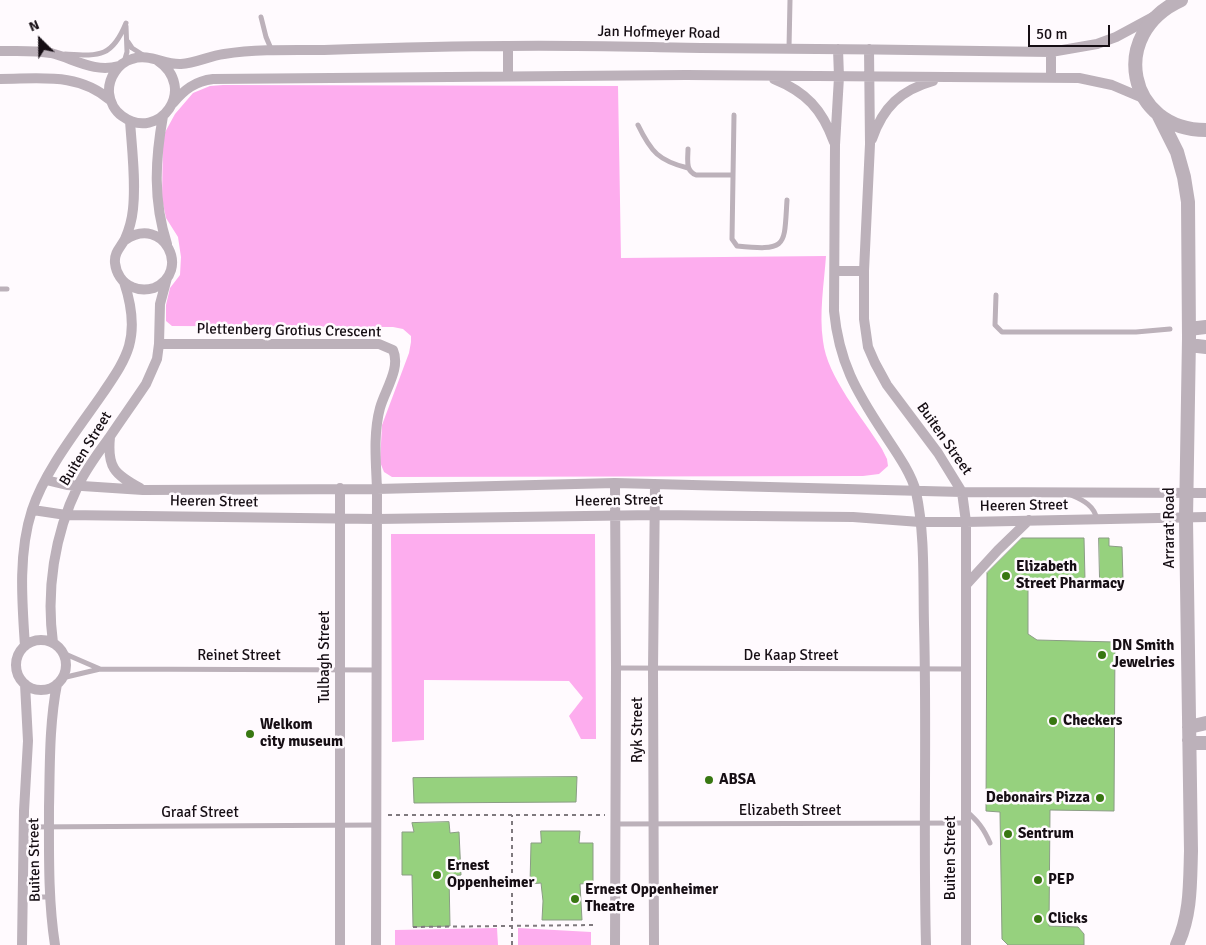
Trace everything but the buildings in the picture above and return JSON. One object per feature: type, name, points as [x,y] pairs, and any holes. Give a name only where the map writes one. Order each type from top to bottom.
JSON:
[{"type":"street","points":[[1174,2],[1155,16],[1142,34],[1136,56],[1137,78],[1145,98],[1158,114],[1176,125],[1196,130],[1206,130]]},
{"type":"street","name":"Jan Hofmeyer Road","points":[[153,59],[168,64],[180,64],[222,54],[272,50],[508,46],[1051,52],[1097,44],[1116,37],[1155,16]]},
{"type":"street","points":[[508,46],[508,76]]},
{"type":"street","name":"Buiten Street","points":[[838,49],[839,77],[835,145],[834,311],[836,331],[846,368],[858,394],[895,450],[915,490],[920,522],[926,669],[926,945]]},
{"type":"street","name":"Buiten Street","points":[[869,49],[870,144],[864,271],[864,319],[868,347],[887,385],[938,453],[962,492],[966,522],[966,945]]},
{"type":"street","points":[[0,51],[37,51],[105,69],[122,64],[132,58],[153,59],[170,71],[175,87],[173,103]]},
{"type":"street","points":[[1050,78],[1051,52]]},
{"type":"street","points":[[110,100],[109,85],[111,78],[122,64]]},
{"type":"street","points":[[167,245],[162,239],[147,233],[131,235],[119,248],[115,263],[116,270],[124,282],[136,289],[156,287],[167,278],[172,265],[172,258],[160,221],[156,192],[159,140],[163,116],[182,92],[198,82],[213,79],[686,75],[1050,78],[1095,80],[1145,98]]},
{"type":"street","points":[[768,77],[796,90],[816,107],[824,118],[835,145]]},
{"type":"street","points":[[870,144],[883,115],[904,93],[916,86],[945,78]]},
{"type":"street","points":[[0,79],[61,79],[77,81],[100,91],[110,100],[118,113],[130,121],[147,123],[163,116]]},
{"type":"street","name":"Arrarat Road","points":[[1158,114],[1177,152],[1188,202],[1189,345],[1186,519],[1191,851],[1187,919],[1177,945]]},
{"type":"street","points":[[125,240],[133,208],[130,121]]},
{"type":"street","points":[[835,271],[864,271]]},
{"type":"street","name":"Buiten Street","points":[[53,643],[50,615],[51,583],[56,552],[66,515],[78,486],[146,384],[152,372],[159,344],[160,304],[167,278]]},
{"type":"street","name":"Buiten Street","points":[[25,646],[23,572],[27,532],[32,510],[46,480],[124,359],[131,331],[130,304],[124,282]]},
{"type":"street","points":[[1189,329],[1206,327]]},
{"type":"street","name":"Plettenberg Grotius Crescent","points":[[159,344],[379,344],[393,350],[396,356],[396,364],[380,408],[377,424],[377,519]]},
{"type":"street","points":[[1189,345],[1206,347]]},
{"type":"street","points":[[110,436],[109,456],[113,469],[126,481],[143,490]]},
{"type":"street","name":"Heeren Street","points":[[46,480],[78,486],[143,490],[378,489],[615,483],[962,492],[1206,493]]},
{"type":"street","name":"Ryk Street","points":[[615,483],[615,945]]},
{"type":"street","name":"Ryk Street","points":[[654,945],[653,669],[655,484]]},
{"type":"street","name":"Tulbagh Street","points":[[340,488],[340,945]]},
{"type":"street","name":"Heeren Street","points":[[32,510],[66,515],[340,519],[655,515],[853,517],[920,522],[966,522],[1186,519],[1206,517]]},
{"type":"street","points":[[376,945],[377,519]]},
{"type":"street","points":[[966,585],[1029,520]]},
{"type":"street","points":[[38,640],[53,643],[62,653],[66,665],[60,681],[49,688],[41,690],[24,684],[16,667],[19,654],[25,646],[38,640]]},
{"type":"street","name":"Buiten Street","points":[[55,945],[50,897],[49,827],[51,733],[60,681]]},
{"type":"street","name":"Buiten Street","points":[[22,945],[28,742],[24,684]]},
{"type":"street","points":[[1206,723],[1189,734],[1194,743],[1206,744]]},
{"type":"lane","points":[[789,49],[790,0]]},
{"type":"lane","points":[[261,17],[266,37],[272,50]]},
{"type":"lane","points":[[52,54],[86,55],[106,52],[116,44],[126,23],[127,52],[122,64]]},
{"type":"lane","points":[[127,39],[132,48],[138,53],[153,59]]},
{"type":"lane","points":[[734,115],[732,239],[737,246],[772,248],[782,242],[785,233],[787,200]]},
{"type":"lane","points":[[638,125],[647,143],[658,156],[670,164],[688,168]]},
{"type":"lane","points":[[688,148],[688,168],[691,173],[696,175],[733,175]]},
{"type":"lane","points":[[0,289],[7,289]]},
{"type":"lane","points":[[996,295],[995,324],[1002,332],[1136,332],[1170,329]]},
{"type":"lane","points":[[1063,492],[1088,504],[1097,520]]},
{"type":"lane","name":"Reinet Street","points":[[62,653],[100,669]]},
{"type":"lane","name":"De Kaap Street","points":[[616,668],[966,668]]},
{"type":"lane","name":"Reinet Street","points":[[60,681],[100,669],[377,670]]},
{"type":"lane","points":[[966,811],[978,821],[990,843]]},
{"type":"lane","name":"Elizabeth Street","points":[[615,819],[654,823],[966,823]]},
{"type":"lane","name":"Graaf Street","points":[[24,827],[340,825],[376,820]]},
{"type":"lane","points":[[24,897],[50,897]]},
{"type":"path","points":[[376,820],[512,815],[615,819]]},
{"type":"path","points":[[512,815],[512,945]]},
{"type":"path","points":[[413,927],[594,925]]},
{"type":"shaded area","points":[[210,86],[618,86],[621,258],[826,256],[822,320],[826,355],[838,383],[882,449],[888,466],[879,474],[863,476],[392,477],[384,472],[380,462],[382,425],[409,353],[411,336],[403,329],[393,327],[172,326],[166,321],[166,305],[170,288],[180,275],[181,257],[178,237],[166,218],[162,199],[163,136],[175,114],[193,93]]},
{"type":"shaded area","points":[[391,534],[595,534],[596,739],[581,739],[569,716],[583,698],[569,681],[424,680],[424,740],[392,742]]},
{"type":"shaded area","points":[[497,928],[498,945],[395,945],[395,930]]},
{"type":"shaded area","points":[[518,928],[591,932],[591,945],[518,945]]},
{"type":"place","name":"Elizabeth Street Pharmacy","points":[[1006,576]]},
{"type":"place","name":"DN Smith Jewelries","points":[[1102,655]]},
{"type":"place","name":"Checkers","points":[[1053,721]]},
{"type":"place","name":"Welkom city museum","points":[[250,734]]},
{"type":"place","name":"ABSA","points":[[709,780]]},
{"type":"place","name":"Debonairs Pizza","points":[[1100,798]]},
{"type":"place","name":"Sentrum","points":[[1008,834]]},
{"type":"place","name":"Ernest Oppenheimer","points":[[437,875]]},
{"type":"place","name":"PEP","points":[[1038,880]]},
{"type":"place","name":"Ernest Oppenheimer Theatre","points":[[575,899]]},
{"type":"place","name":"Clicks","points":[[1038,919]]}]
